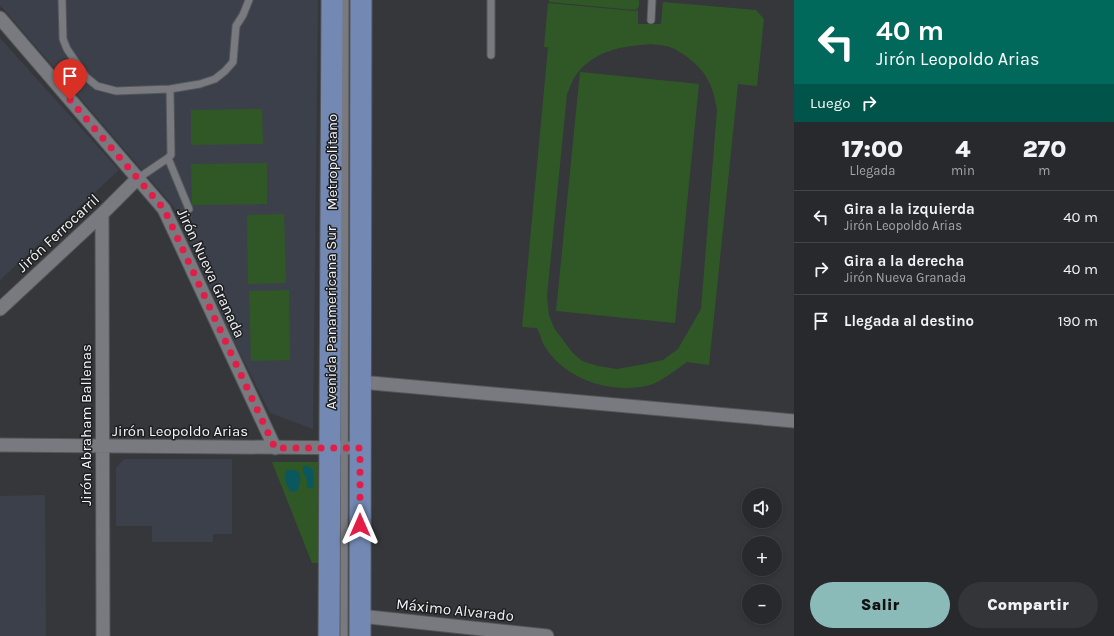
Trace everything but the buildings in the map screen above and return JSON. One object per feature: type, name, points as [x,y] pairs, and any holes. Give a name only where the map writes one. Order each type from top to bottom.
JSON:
[{"type":"main road","name":"Avenida Panamericana Sur","points":[[332,0],[350,451],[361,623]]},
{"type":"main road","name":"Avenida Panamericana Sur","points":[[329,636],[350,451],[363,382],[361,0]]},
{"type":"street","name":"Jirón Nueva Granada","points":[[0,18],[164,209],[275,448]]},
{"type":"street","name":"Jirón Ferrocarril","points":[[0,309],[102,214],[137,179]]},
{"type":"street","name":"Jirón Abraham Ballenas","points":[[102,214],[103,636]]},
{"type":"street","points":[[363,382],[794,421]]},
{"type":"street","name":"Jirón Leopoldo Arias","points":[[0,445],[275,448],[350,451]]},
{"type":"street","name":"Máximo Alvarado","points":[[361,623],[547,636]]},
{"type":"lane","points":[[62,0],[63,39],[67,49],[86,77],[97,86],[116,91],[170,89],[200,84],[215,78],[225,71],[232,62],[236,26],[243,15],[249,0]]},
{"type":"lane","name":"Metropolitano","points":[[344,0],[350,451],[344,636]]},
{"type":"lane","points":[[491,0],[492,55]]},
{"type":"lane","points":[[651,20],[652,0]]},
{"type":"lane","points":[[137,179],[168,158],[171,152],[170,89]]},
{"type":"lane","points":[[168,158],[188,209]]},
{"type":"lane","points":[[363,382],[368,404]]},
{"type":"shaded area","points":[[0,0],[318,0],[313,429],[270,413],[230,333],[174,207],[0,5]]},
{"type":"shaded area","points":[[0,38],[119,170],[0,280]]},
{"type":"shaded area","points":[[124,459],[232,459],[232,534],[213,534],[213,542],[152,542],[152,526],[116,526],[116,468]]},
{"type":"shaded area","points":[[45,495],[46,636],[0,636],[0,496]]},
{"type":"green space","points":[[549,0],[639,0],[639,6],[634,10],[549,2]]},
{"type":"green space","points":[[663,2],[756,10],[764,19],[757,86],[738,84],[709,365],[687,362],[655,383],[636,388],[605,386],[577,376],[564,367],[553,357],[544,345],[537,328],[522,327],[548,47],[544,47],[548,3],[635,11],[638,10],[638,24],[661,24]],"holes":[[[651,44],[667,46],[675,49],[697,65],[707,78],[713,92],[717,110],[701,309],[678,349],[663,360],[617,369],[598,366],[582,361],[572,352],[554,328],[549,315],[547,296],[567,94],[576,75],[591,60],[620,48]]]},
{"type":"green space","points":[[580,72],[699,84],[675,323],[556,311]]},
{"type":"green space","points":[[262,109],[263,144],[191,145],[191,110]]},
{"type":"green space","points":[[267,163],[267,204],[192,205],[191,164]]},
{"type":"green space","points":[[284,214],[286,283],[248,284],[247,215]]},
{"type":"green space","points":[[289,290],[290,360],[251,361],[249,291]]},
{"type":"green space","points":[[272,462],[318,462],[319,563],[312,563]]},
{"type":"water","points":[[304,466],[309,466],[313,470],[313,488],[308,488],[303,471]]},
{"type":"water","points":[[287,470],[299,472],[300,475],[298,490],[294,492],[290,491],[285,480]]},
{"type":"route","points":[[70,100],[164,209],[275,448],[360,448],[360,525]]}]
